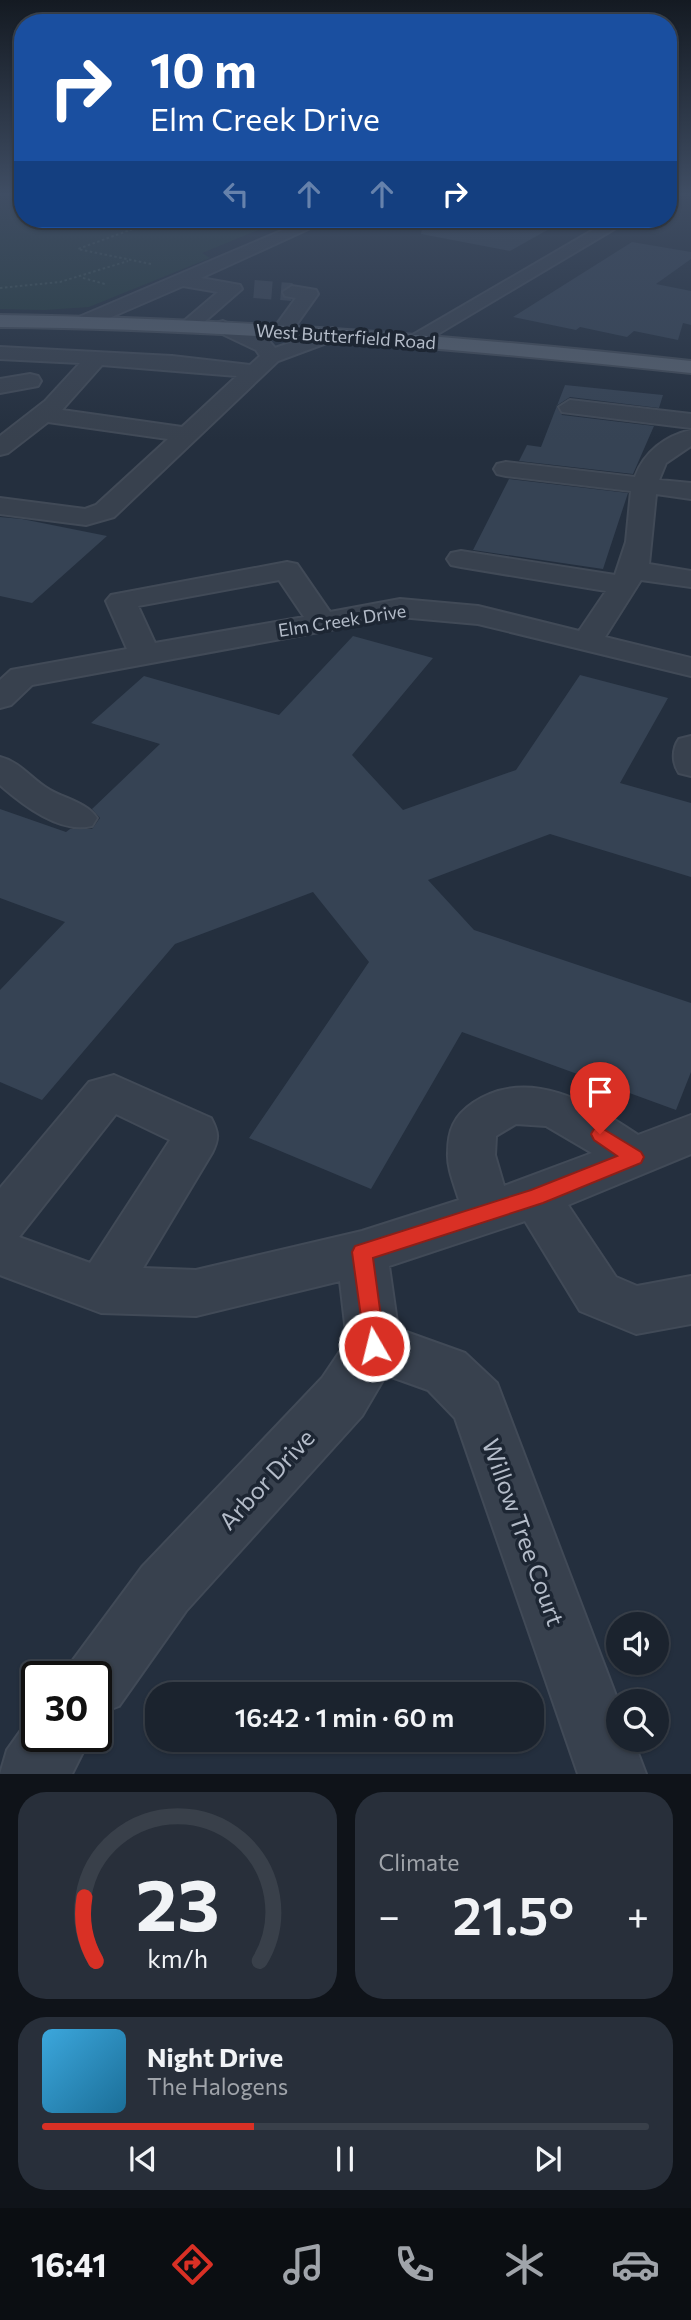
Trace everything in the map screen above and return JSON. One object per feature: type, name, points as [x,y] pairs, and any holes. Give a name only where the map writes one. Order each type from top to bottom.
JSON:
[{"type":"main road","name":"West Butterfield Road","points":[[0,321],[86,321],[333,334],[688,368]]},
{"type":"street","points":[[86,321],[193,275]]},
{"type":"street","points":[[414,340],[527,275]]},
{"type":"street","points":[[181,280],[233,289],[254,289]]},
{"type":"street","points":[[188,326],[233,289]]},
{"type":"street","points":[[282,331],[309,294],[292,292]]},
{"type":"street","points":[[27,356],[65,321]]},
{"type":"street","points":[[223,327],[263,346],[262,364]]},
{"type":"street","points":[[0,506],[86,517],[105,511],[262,364],[333,334]]},
{"type":"street","points":[[0,353],[55,358],[262,364]]},
{"type":"street","points":[[54,384],[55,358]]},
{"type":"street","points":[[0,448],[75,385],[96,359]]},
{"type":"street","points":[[0,377],[54,384]]},
{"type":"street","points":[[0,386],[30,381]]},
{"type":"street","points":[[20,406],[54,384]]},
{"type":"street","points":[[570,407],[691,421]]},
{"type":"street","points":[[43,414],[187,435]]},
{"type":"street","points":[[588,640],[635,563],[643,485],[649,468],[662,453],[691,438]]},
{"type":"street","points":[[506,469],[691,491]]},
{"type":"street","points":[[461,559],[626,577],[691,579]]},
{"type":"street","points":[[145,654],[121,601],[287,570],[321,622]]},
{"type":"street","name":"Elm Creek Drive","points":[[0,698],[22,677],[400,608],[478,615],[691,667]]},
{"type":"street","points":[[691,746],[691,766]]},
{"type":"street","points":[[0,767],[36,797],[79,818]]},
{"type":"street","points":[[0,1224],[105,1096],[114,1093],[195,1130],[195,1140],[101,1290]]},
{"type":"street","points":[[486,1210],[471,1155],[474,1127],[489,1113],[522,1104],[552,1107],[584,1123],[634,1157]]},
{"type":"street","points":[[0,1252],[101,1290],[196,1293],[362,1252],[486,1210],[536,1197],[691,1135]]},
{"type":"street","points":[[536,1197],[598,1294],[636,1310],[691,1300]]},
{"type":"street","points":[[362,1252],[374,1346]]},
{"type":"street","name":"Arbor Drive","points":[[112,1662],[164,1589],[342,1397],[374,1346]]},
{"type":"street","name":"Willow Tree Court","points":[[374,1346],[446,1371],[477,1402],[612,1774]]},
{"type":"street","points":[[31,1774],[47,1752]]},
{"type":"path","points":[[0,288],[60,282],[83,275]]},
{"type":"green space","points":[[0,275],[169,275],[89,307],[0,309]]},
{"type":"building","points":[[580,275],[669,275],[656,284],[691,291],[691,325],[683,323],[678,340],[634,331],[627,337],[580,327],[576,330],[513,317]]},
{"type":"building","points":[[565,385],[663,395],[659,408],[570,397],[557,405]]},
{"type":"building","points":[[557,407],[562,415],[654,426],[633,474],[519,461],[527,445],[541,447]]},
{"type":"building","points":[[509,479],[628,493],[603,569],[473,550]]},
{"type":"building","points":[[0,517],[107,536],[32,603],[0,596]]},
{"type":"building","points":[[353,636],[433,658],[352,755],[403,810],[516,770],[580,675],[668,698],[620,783],[691,803],[691,877],[550,834],[428,880],[474,930],[691,1003],[691,1072],[676,1110],[462,1032],[371,1189],[249,1138],[369,962],[313,892],[175,944],[42,1100],[0,1082],[0,990],[65,922],[0,898],[0,809],[66,832],[70,829],[92,829],[100,818],[92,809],[160,744],[91,723],[144,676],[279,715]]},
{"type":"tunnel","points":[[254,289],[292,292]]},
{"type":"route","points":[[374,1346],[362,1252],[486,1210],[536,1197],[634,1157],[600,1134]]}]
